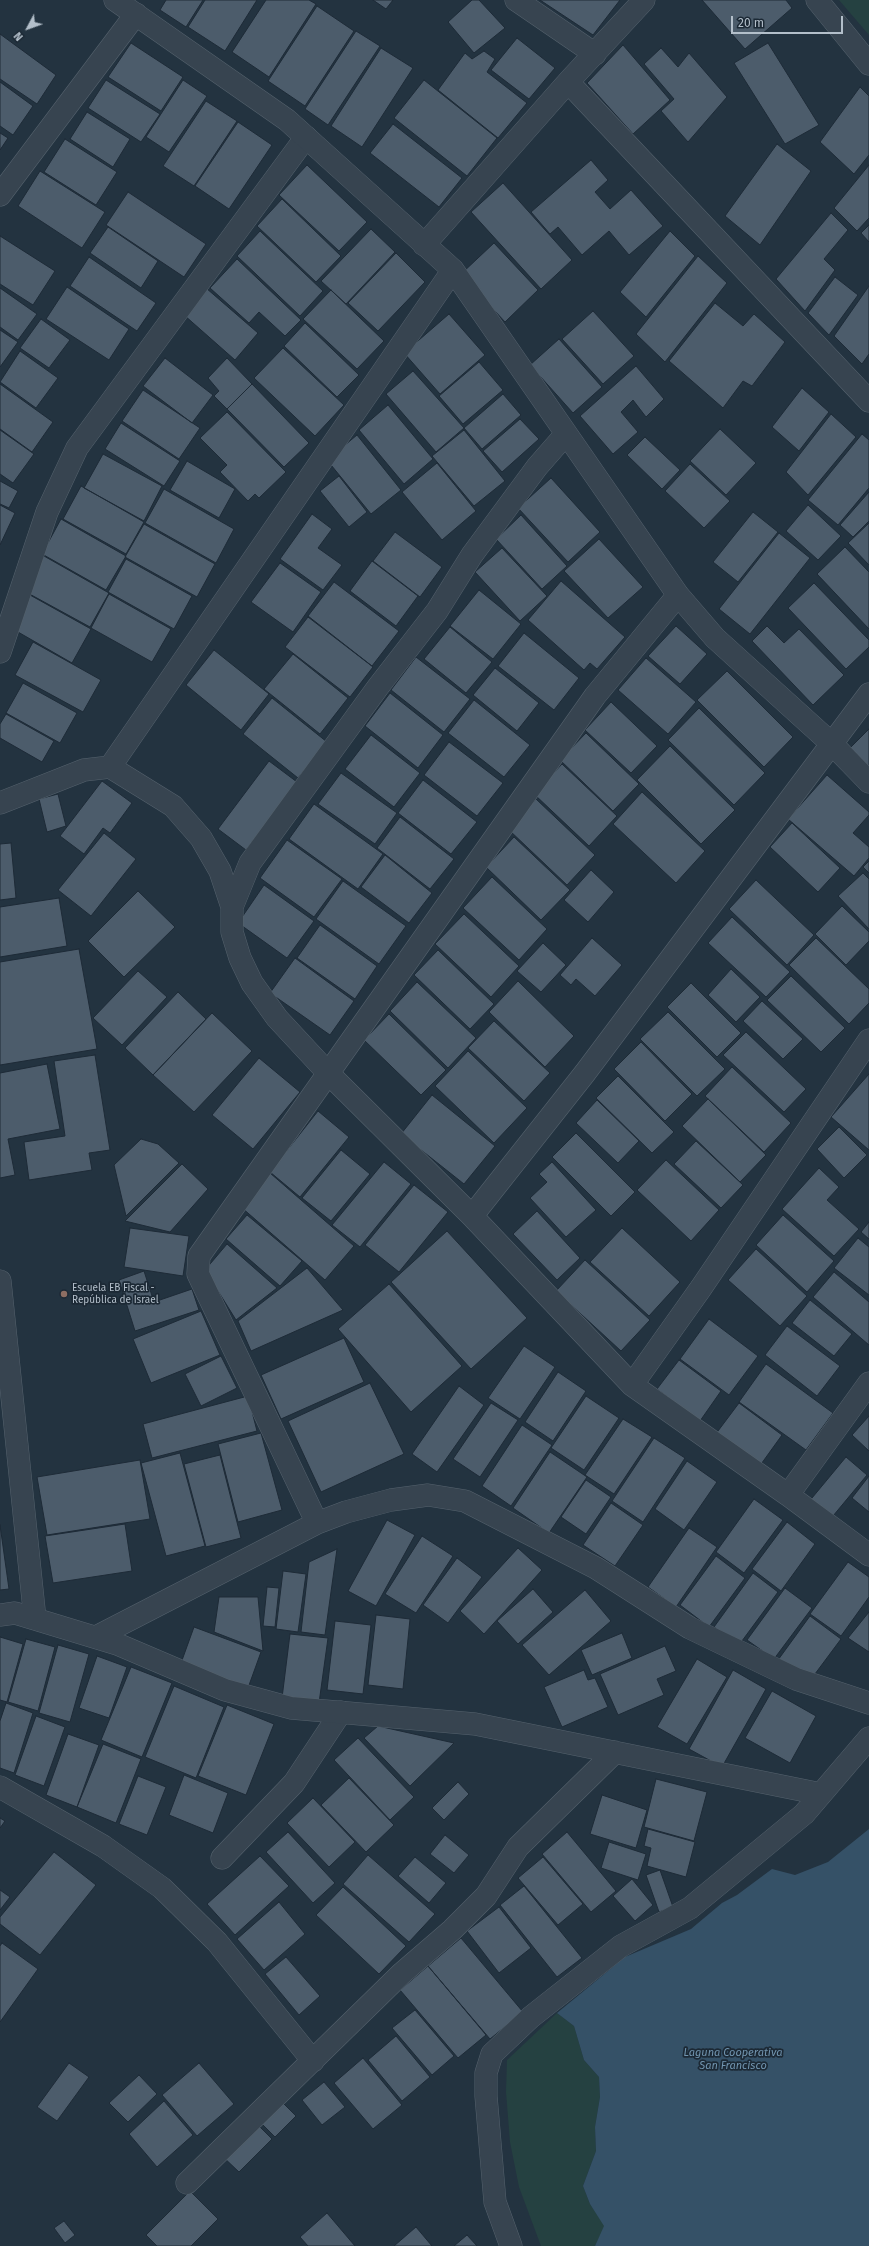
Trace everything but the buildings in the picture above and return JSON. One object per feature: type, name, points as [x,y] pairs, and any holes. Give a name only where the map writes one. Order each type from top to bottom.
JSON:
[{"type":"street","points":[[115,0],[287,120],[453,270],[565,435],[678,595],[715,638],[832,744],[869,782]]},
{"type":"street","points":[[516,0],[595,54]]},
{"type":"street","points":[[424,245],[568,82],[644,0]]},
{"type":"street","points":[[817,0],[869,64]]},
{"type":"street","points":[[0,195],[136,14]]},
{"type":"street","points":[[568,82],[869,401]]},
{"type":"street","points":[[0,652],[47,512],[77,448],[306,137]]},
{"type":"street","points":[[110,767],[453,270]]},
{"type":"street","points":[[232,908],[250,863],[378,687],[437,610],[472,555],[537,466],[565,435]]},
{"type":"street","points":[[317,1522],[198,1274],[199,1256],[595,696],[678,595]]},
{"type":"street","points":[[472,1216],[585,1073],[869,694]]},
{"type":"street","points":[[0,802],[84,770],[110,767],[173,806],[201,838],[220,870],[232,908],[232,932],[240,958],[252,983],[277,1018],[328,1073],[472,1216],[632,1385],[788,1495],[869,1555]]},
{"type":"street","points":[[632,1385],[701,1288],[869,1040]]},
{"type":"street","points":[[0,1281],[35,1618]]},
{"type":"street","points":[[788,1495],[869,1383]]},
{"type":"street","points":[[96,1638],[317,1522],[346,1512],[391,1500],[428,1495],[465,1501],[513,1524],[596,1568],[690,1628],[796,1679],[869,1703]]},
{"type":"street","points":[[0,1615],[15,1613],[117,1644],[225,1690],[291,1708],[474,1724],[821,1794]]},
{"type":"street","points":[[222,1858],[294,1783],[341,1712]]},
{"type":"street","points":[[511,2246],[495,2202],[486,2096],[486,2073],[492,2054],[531,2017],[621,1946],[690,1908],[804,1814],[869,1738]]},
{"type":"street","points":[[187,2183],[401,1974],[452,1930],[486,1896],[518,1847],[615,1752]]},
{"type":"street","points":[[0,1787],[103,1846],[162,1888],[217,1942],[313,2061]]},
{"type":"green space","points":[[839,0],[869,0],[869,35]]},
{"type":"green space","points":[[557,2013],[574,2026],[584,2060],[599,2077],[600,2097],[595,2127],[596,2151],[583,2186],[590,2204],[605,2226],[595,2246],[541,2246],[519,2187],[510,2142],[506,2092],[507,2060]]},
{"type":"water","name":"Laguna Cooperativa San Francisco","points":[[869,1829],[869,2246],[595,2246],[604,2226],[590,2204],[583,2186],[596,2151],[595,2127],[600,2097],[599,2077],[584,2060],[574,2026],[557,2013],[625,1957],[691,1929],[722,1903],[737,1895],[772,1869],[795,1875],[828,1862]]},
{"type":"place","name":"Escuela EB Fiscal - República de Israel","points":[[64,1294]]}]
